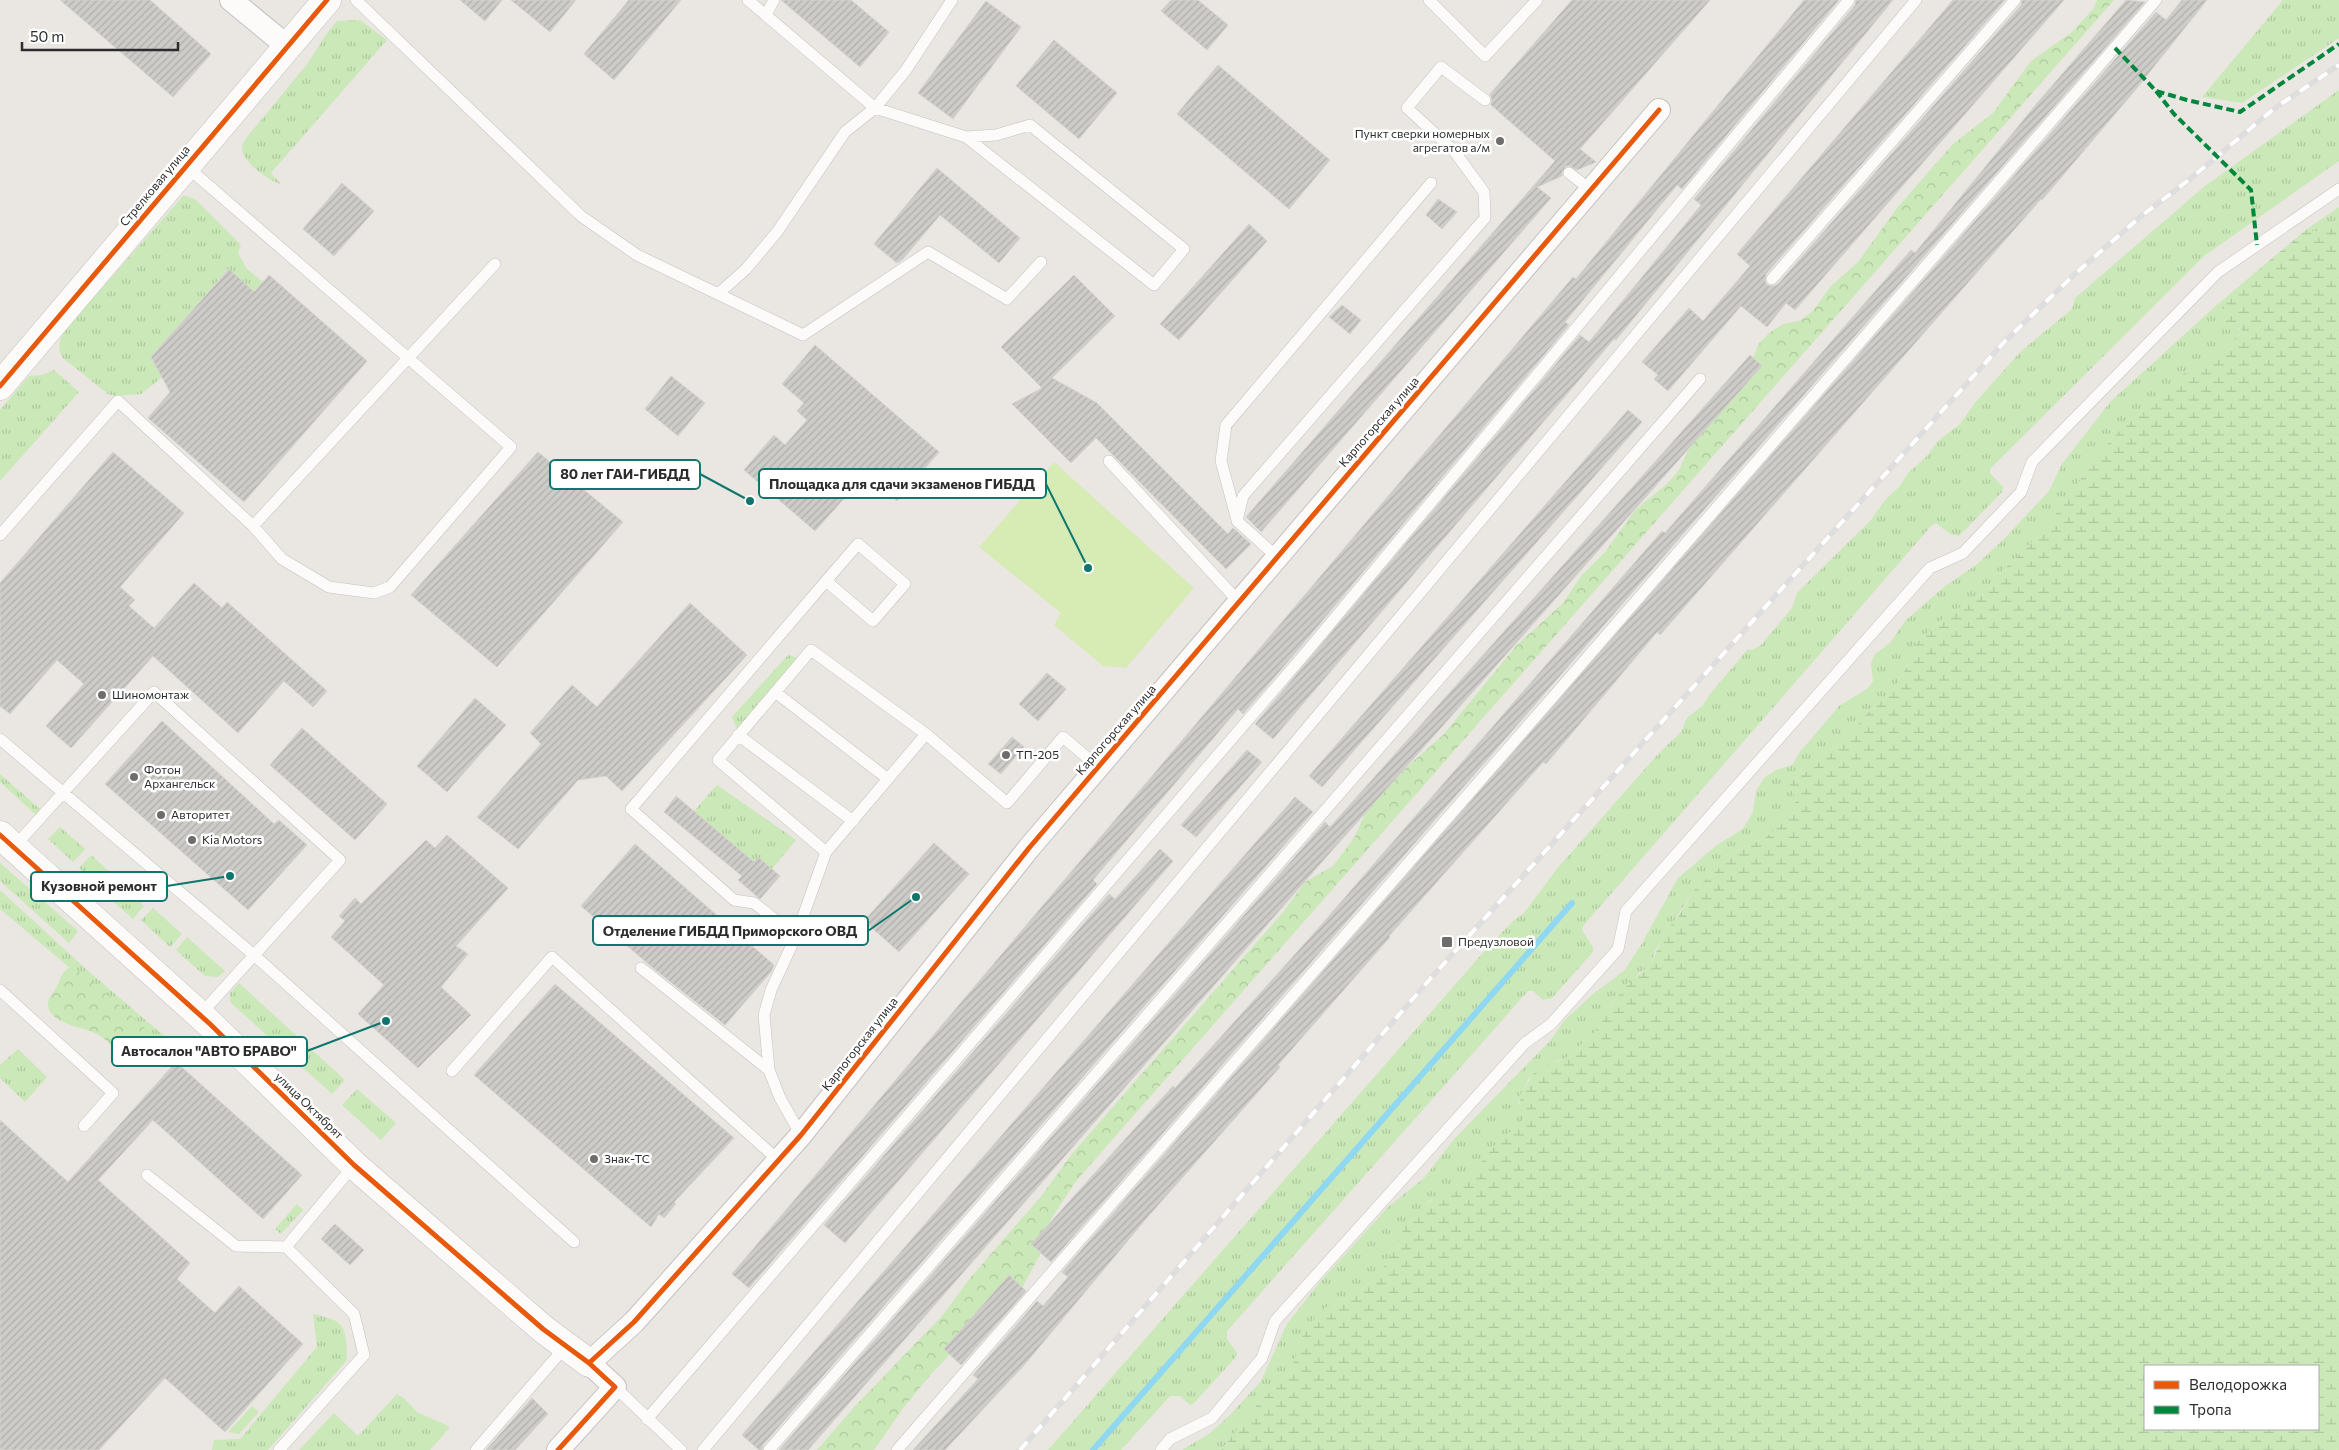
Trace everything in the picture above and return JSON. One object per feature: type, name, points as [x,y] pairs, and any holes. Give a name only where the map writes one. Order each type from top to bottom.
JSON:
[{"type":"street","points":[[231,0],[287,46]]},
{"type":"street","name":"Стрелковая улица","points":[[0,386],[185,165],[327,0]]},
{"type":"street","name":"Карпогорская улица","points":[[589,1363],[634,1322],[801,1135],[1029,848],[1659,110]]},
{"type":"street","name":"улица Октябрят","points":[[7,841],[200,1015],[354,1165],[536,1322],[589,1363]]},
{"type":"street","points":[[558,1450],[615,1387],[589,1363]]},
{"type":"lane","points":[[356,0],[582,216],[637,255],[803,336],[928,252],[1007,299],[1041,262]]},
{"type":"lane","points":[[748,0],[875,108],[966,137],[1154,285],[1184,249],[1030,125],[996,135],[966,137]]},
{"type":"lane","points":[[766,15],[774,0]]},
{"type":"lane","points":[[718,294],[746,269],[777,232],[844,132],[875,108],[906,70],[952,0]]},
{"type":"lane","points":[[1429,0],[1485,56],[1537,0]]},
{"type":"lane","points":[[647,1419],[1309,649],[1849,0]]},
{"type":"lane","points":[[703,1450],[1916,0]]},
{"type":"lane","points":[[1772,279],[2015,0]]},
{"type":"lane","points":[[897,1450],[1540,713],[2156,0]]},
{"type":"lane","points":[[1237,522],[1243,496],[1485,218],[1484,192],[1454,151],[1407,108],[1441,67],[1485,100]]},
{"type":"lane","points":[[0,535],[118,401],[253,526],[282,559],[329,587],[374,593],[390,587],[511,447],[185,165]]},
{"type":"lane","points":[[1569,173],[1591,190]]},
{"type":"lane","points":[[1277,557],[1237,522],[1221,461],[1226,425],[1430,182]]},
{"type":"lane","points":[[1161,1450],[1170,1439],[1212,1418],[1262,1358],[1275,1321],[1525,1042],[1551,1024],[1618,949],[1626,912],[1930,568],[1963,553],[2021,492],[2032,462],[2218,272],[2339,189]]},
{"type":"lane","points":[[253,526],[495,264]]},
{"type":"lane","points":[[769,1450],[1700,379]]},
{"type":"lane","points":[[1109,461],[1239,602]]},
{"type":"lane","points":[[796,936],[754,903],[734,900],[631,809],[858,544],[905,584],[873,621],[826,582]]},
{"type":"lane","points":[[826,852],[718,760],[811,650],[926,734],[1007,804],[1063,737],[1098,767]]},
{"type":"lane","points":[[7,841],[63,794],[154,692],[340,860],[200,1015]]},
{"type":"lane","points":[[775,692],[888,779]]},
{"type":"lane","points":[[801,1135],[780,1098],[769,1070],[764,1015],[771,990],[796,936],[826,852],[926,734]]},
{"type":"lane","points":[[738,735],[852,821]]},
{"type":"lane","points":[[0,739],[254,955],[574,1242]]},
{"type":"lane","points":[[452,1071],[552,957],[778,1160]]},
{"type":"lane","points":[[641,968],[769,1070]]},
{"type":"lane","points":[[0,990],[113,1093],[84,1126]]},
{"type":"lane","points":[[286,1246],[354,1165]]},
{"type":"lane","points":[[147,1174],[236,1246],[286,1246],[354,1314],[364,1355],[279,1450]]},
{"type":"lane","points":[[476,1450],[566,1346]]},
{"type":"lane","points":[[615,1387],[680,1450]]},
{"type":"green space","points":[[2097,0],[2114,0],[1076,1181],[1051,1219],[1044,1247],[1022,1288],[964,1340],[932,1373],[904,1407],[874,1450],[817,1450],[856,1405],[942,1316],[971,1277],[1043,1194],[1071,1155],[1284,911],[1305,882],[1333,866],[1354,838],[1368,807],[1390,782],[1443,735],[1516,646],[1563,603],[1581,576],[1605,552],[1636,509],[1667,484],[1679,470],[1693,440],[1752,361],[1758,345],[1769,333],[1783,324],[1799,321],[1812,312],[1831,286],[1858,262],[1897,208],[1953,144],[1993,113],[2031,61],[2072,32],[2093,9]]},
{"type":"green space","points":[[2283,0],[2339,0],[2339,38],[2242,103],[2202,97]]},
{"type":"green space","points":[[360,20],[387,40],[271,173],[281,184],[270,179],[246,159],[242,148],[244,142],[308,63],[337,21]]},
{"type":"green space","points":[[2339,90],[2339,161],[2204,256],[1990,469],[1990,473],[2003,487],[2002,492],[1959,536],[1950,534],[1936,523],[1932,525],[1583,926],[1582,930],[1593,947],[1593,952],[1552,998],[1543,1000],[1533,991],[1528,991],[1227,1331],[1227,1339],[1237,1353],[1235,1358],[1194,1403],[1190,1405],[1180,1396],[1170,1396],[1121,1450],[1048,1450],[1488,947],[1514,920],[1524,913],[1556,870],[1658,754],[1681,732],[1687,718],[1703,705],[1748,649],[1752,650],[1761,645],[1792,608],[1797,593],[1871,520],[1885,500],[1900,486],[1908,473],[1926,457],[1938,441],[1960,424],[1974,404],[2020,352],[2072,309],[2075,298],[2205,186]]},
{"type":"green space","points":[[184,195],[196,200],[241,245],[238,253],[247,269],[263,282],[254,292],[228,269],[151,357],[167,371],[165,375],[141,394],[116,396],[108,394],[63,358],[59,347],[60,340],[65,330]]},
{"type":"green space","points":[[2339,207],[2339,219],[2315,232],[2307,229]]},
{"type":"green space","points":[[2339,219],[2339,1450],[1221,1450],[1259,1402],[1288,1374],[1296,1357],[1300,1340],[1318,1314],[1328,1306],[1347,1303],[1372,1280],[1385,1265],[1409,1219],[1439,1194],[1468,1178],[1496,1144],[1521,1122],[1527,1112],[1519,1106],[1520,1095],[1534,1073],[1552,1063],[1565,1059],[1598,1029],[1610,1007],[1628,983],[1650,966],[1665,932],[1678,917],[1696,887],[1712,875],[1735,851],[1765,838],[1787,819],[1794,810],[1796,799],[1790,784],[1794,779],[1816,766],[1823,756],[1852,734],[1862,718],[1890,694],[1907,667],[1914,645],[1944,618],[1968,602],[1985,594],[2004,569],[2038,536],[2073,492],[2093,459],[2124,426],[2168,390],[2181,375],[2214,358],[2243,331],[2239,328],[2223,330],[2220,326],[2226,309],[2219,303],[2307,229],[2315,232]]},
{"type":"green space","points":[[2219,303],[2226,309],[2222,320],[2226,328],[2235,327],[2243,331],[2214,358],[2181,375],[2168,390],[2124,426],[2093,459],[2073,492],[2038,536],[2004,569],[1985,594],[1968,602],[1944,618],[1914,645],[1907,667],[1890,694],[1862,718],[1852,734],[1823,756],[1816,766],[1794,779],[1790,784],[1796,799],[1794,810],[1787,819],[1765,838],[1735,851],[1712,875],[1696,887],[1656,949],[1650,966],[1639,973],[1613,1002],[1598,1029],[1565,1059],[1558,1060],[1529,1078],[1518,1101],[1519,1106],[1527,1112],[1521,1123],[1496,1144],[1468,1178],[1429,1201],[1372,1280],[1347,1303],[1328,1306],[1318,1314],[1300,1340],[1296,1357],[1288,1374],[1259,1402],[1221,1450],[1182,1450],[1209,1434],[1231,1414],[1261,1381],[1287,1324],[1319,1283],[1388,1207],[1424,1178],[1454,1139],[1550,1041],[1564,1021],[1594,993],[1624,971],[1641,945],[1678,878],[1717,845],[1743,829],[1753,812],[1756,791],[1764,778],[1776,770],[1792,765],[1799,753],[1839,706],[1867,689],[1873,681],[1871,663],[1875,654],[1890,643],[1905,621],[1944,587],[1976,565],[2003,540],[2049,491],[2062,464],[2110,402]]},
{"type":"green space","points":[[54,370],[79,392],[0,481],[0,410],[29,376],[42,375]]},
{"type":"green space","points":[[1054,462],[1194,588],[1126,668],[1103,666],[1054,625],[1061,613],[979,547]]},
{"type":"green space","points":[[788,655],[798,658],[737,729],[732,717]]},
{"type":"green space","points":[[0,774],[41,810],[36,815],[0,782]]},
{"type":"green space","points":[[717,785],[796,840],[772,869],[758,857],[753,863],[694,811]]},
{"type":"green space","points":[[60,827],[85,849],[73,862],[48,839]]},
{"type":"green space","points":[[91,855],[116,878],[104,890],[79,868]]},
{"type":"green space","points":[[0,863],[78,931],[69,943],[0,881]]},
{"type":"green space","points":[[120,884],[144,906],[133,919],[108,897]]},
{"type":"green space","points":[[0,890],[86,969],[177,1047],[172,1054],[0,909]]},
{"type":"green space","points":[[153,908],[182,934],[170,947],[141,920]]},
{"type":"green space","points":[[187,937],[225,971],[218,977],[205,976],[176,950]]},
{"type":"green space","points":[[73,967],[114,1000],[146,1030],[149,1034],[149,1040],[140,1054],[132,1056],[119,1053],[99,1035],[70,1025],[55,1017],[51,1012],[48,1006],[50,998],[64,972]]},
{"type":"green space","points":[[239,983],[345,1080],[332,1094],[230,1002],[230,993]]},
{"type":"green space","points":[[18,1049],[47,1077],[25,1102],[0,1078],[0,1065]]},
{"type":"green space","points":[[357,1089],[396,1123],[381,1140],[342,1105]]},
{"type":"green space","points":[[297,1204],[303,1210],[281,1234],[275,1229]]},
{"type":"green space","points":[[313,1314],[333,1320],[342,1327],[345,1333],[347,1360],[268,1450],[212,1450],[214,1440],[240,1439],[317,1347]]},
{"type":"green space","points":[[397,1394],[405,1399],[417,1412],[450,1427],[430,1450],[299,1450],[334,1413],[358,1436]]},
{"type":"green space","points":[[252,1406],[259,1412],[239,1434],[228,1432]]},
{"type":"building","points":[[60,0],[150,0],[211,54],[173,97]]},
{"type":"building","points":[[460,0],[502,0],[485,21]]},
{"type":"building","points":[[511,0],[576,0],[550,32]]},
{"type":"building","points":[[629,0],[681,0],[614,80],[584,54]]},
{"type":"building","points":[[781,0],[851,0],[889,32],[860,67]]},
{"type":"building","points":[[1171,0],[1198,0],[1228,25],[1207,50],[1161,11]]},
{"type":"building","points":[[1572,0],[1710,0],[1580,149],[1596,162],[1577,170],[1566,166],[1562,176],[1537,187],[1551,198],[1261,532],[1246,517],[1555,161],[1491,105],[1490,94]]},
{"type":"building","points":[[1804,0],[1839,0],[1682,189],[1677,185],[1565,322],[1569,325],[1303,644],[1243,714],[1238,709],[1093,880],[1097,884],[749,1288],[732,1274],[1573,277],[1576,279]]},
{"type":"building","points":[[1856,0],[1893,0],[1616,340],[1614,339],[1273,739],[1255,724],[1580,335],[1589,342],[1701,205],[1694,199],[1855,5]]},
{"type":"building","points":[[1953,0],[2005,0],[1766,274],[1765,281],[1767,285],[1774,286],[1778,284],[2021,5],[2022,0],[2064,0],[1795,310],[1786,303],[1767,327],[1741,306],[1668,391],[1654,379],[1658,375],[1642,362],[1689,308],[1703,321],[1750,266],[1737,254]]},
{"type":"building","points":[[2126,0],[2145,2],[1051,1262],[1031,1244],[1315,932],[1662,531],[1665,533],[1911,250],[1915,253],[2038,102]]},
{"type":"building","points":[[2182,0],[2207,0],[2137,88],[2042,200],[1660,635],[1657,632],[1546,764],[1543,762],[1389,936],[1278,1065],[1280,1067],[1145,1220],[1026,1363],[945,1450],[913,1450],[978,1379],[973,1375],[1037,1301],[1043,1306],[1068,1277],[1062,1272],[2156,12],[2166,20]]},
{"type":"building","points":[[986,1],[1021,27],[953,119],[918,93]]},
{"type":"building","points":[[1054,40],[1117,93],[1079,139],[1016,86]]},
{"type":"building","points":[[1218,65],[1330,160],[1289,209],[1177,114]]},
{"type":"building","points":[[937,168],[1020,238],[999,263],[940,215],[903,259],[897,263],[874,244]]},
{"type":"building","points":[[342,183],[374,211],[334,256],[303,229]]},
{"type":"building","points":[[1438,199],[1457,212],[1442,229],[1426,215]]},
{"type":"building","points":[[1249,224],[1267,241],[1179,340],[1160,324]]},
{"type":"building","points":[[229,269],[254,292],[269,275],[367,361],[244,502],[148,418],[170,392],[151,357]]},
{"type":"building","points":[[1074,275],[1115,316],[1052,378],[1097,403],[1228,534],[1233,528],[1251,544],[1226,569],[1096,438],[1071,463],[1012,404],[1042,388],[1001,347]]},
{"type":"building","points":[[1342,305],[1361,320],[1350,334],[1329,317]]},
{"type":"building","points":[[815,345],[939,452],[897,501],[866,474],[815,531],[744,470],[774,435],[785,445],[807,420],[797,411],[804,403],[782,384]]},
{"type":"building","points":[[1750,355],[1762,366],[1321,863],[808,1450],[779,1450],[1325,822],[1330,827]]},
{"type":"building","points":[[671,376],[705,403],[678,436],[645,409]]},
{"type":"building","points":[[1628,410],[1642,422],[1322,787],[1309,776]]},
{"type":"building","points":[[113,452],[184,513],[120,587],[135,600],[129,606],[154,628],[194,583],[222,608],[227,602],[327,691],[313,707],[284,681],[238,733],[153,656],[71,748],[46,726],[84,684],[57,660],[10,714],[0,706],[0,583]]},
{"type":"building","points":[[538,452],[623,522],[497,667],[411,595]]},
{"type":"building","points":[[690,603],[747,655],[622,791],[606,776],[578,780],[518,849],[477,817],[541,744],[530,733],[572,685],[597,707]]},
{"type":"building","points":[[1047,673],[1066,689],[1038,721],[1019,704]]},
{"type":"building","points":[[475,698],[506,725],[447,792],[417,766]]},
{"type":"building","points":[[162,721],[274,824],[279,820],[307,845],[248,910],[105,784]]},
{"type":"building","points":[[302,728],[387,804],[355,840],[270,765]]},
{"type":"building","name":"ТП-205","points":[[1012,737],[1024,747],[1001,774],[988,764]]},
{"type":"building","points":[[1247,750],[1262,762],[1196,837],[1181,825]]},
{"type":"building","points":[[676,796],[754,862],[758,857],[780,876],[760,899],[738,880],[742,876],[664,812]]},
{"type":"building","points":[[1295,797],[1313,812],[763,1445],[762,1450],[759,1450],[742,1435]]},
{"type":"building","points":[[447,835],[508,888],[456,946],[468,954],[441,987],[471,1015],[418,1068],[358,1014],[384,985],[331,937],[345,921],[339,916],[355,898],[361,904],[426,840],[435,848]]},
{"type":"building","points":[[934,843],[969,874],[899,952],[864,921]]},
{"type":"building","points":[[635,844],[774,965],[771,972],[725,1025],[653,968],[581,906]]},
{"type":"building","points":[[1160,849],[1173,861],[845,1243],[824,1225],[1109,894],[1115,899]]},
{"type":"building","points":[[555,984],[734,1138],[674,1202],[676,1204],[664,1218],[659,1214],[651,1227],[474,1075]]},
{"type":"building","points":[[176,1062],[302,1175],[263,1219],[153,1120],[98,1180],[190,1263],[177,1279],[215,1313],[239,1286],[303,1344],[225,1432],[165,1378],[99,1450],[0,1450],[0,1120],[68,1182]]},
{"type":"building","points":[[335,1224],[364,1250],[350,1265],[321,1239]]},
{"type":"building","points":[[1009,1275],[1026,1291],[961,1365],[944,1349]]},
{"type":"building","points":[[532,1398],[548,1414],[515,1450],[486,1450]]},
{"type":"waterway","points":[[1093,1450],[1572,903]]},
{"type":"railway","points":[[1020,1450],[1431,978],[2006,340],[2076,273],[2140,217],[2190,179],[2275,108],[2339,65]]},
{"type":"marked path","points":[[2115,48],[2156,91],[2240,112],[2339,44]]},
{"type":"marked path","points":[[2156,91],[2174,114],[2251,190],[2257,245]]},
{"type":"cycle path","points":[[0,386],[327,0]]},
{"type":"cycle path","points":[[589,1363],[634,1322],[801,1135],[1029,848],[1659,110]]},
{"type":"cycle path","points":[[0,835],[210,1024],[354,1165],[543,1329],[589,1363],[615,1387],[558,1450]]},
{"type":"place","name":"Пункт сверки номерных агрегатов а/м","points":[[1500,141]]},
{"type":"place","name":"80 лет ГАИ-ГИБДД","points":[[750,501]]},
{"type":"place","name":"Площадка для сдачи экзаменов ГИБДД","points":[[1088,568]]},
{"type":"place","name":"Шиномонтаж","points":[[102,695]]},
{"type":"place","name":"ТП-205","points":[[1006,755]]},
{"type":"place","name":"Фотон Архангельск","points":[[134,777]]},
{"type":"place","name":"Авторитет","points":[[161,815]]},
{"type":"place","name":"Kia Motors","points":[[192,840]]},
{"type":"place","name":"Кузовной ремонт","points":[[230,876]]},
{"type":"place","name":"Отделение ГИБДД Приморского ОВД","points":[[916,897]]},
{"type":"place","name":"Предузловой","points":[[1447,942]]},
{"type":"place","name":"Автосалон \"АВТО БРАВО\"","points":[[386,1021]]},
{"type":"place","name":"Знак-ТС","points":[[594,1159]]}]
